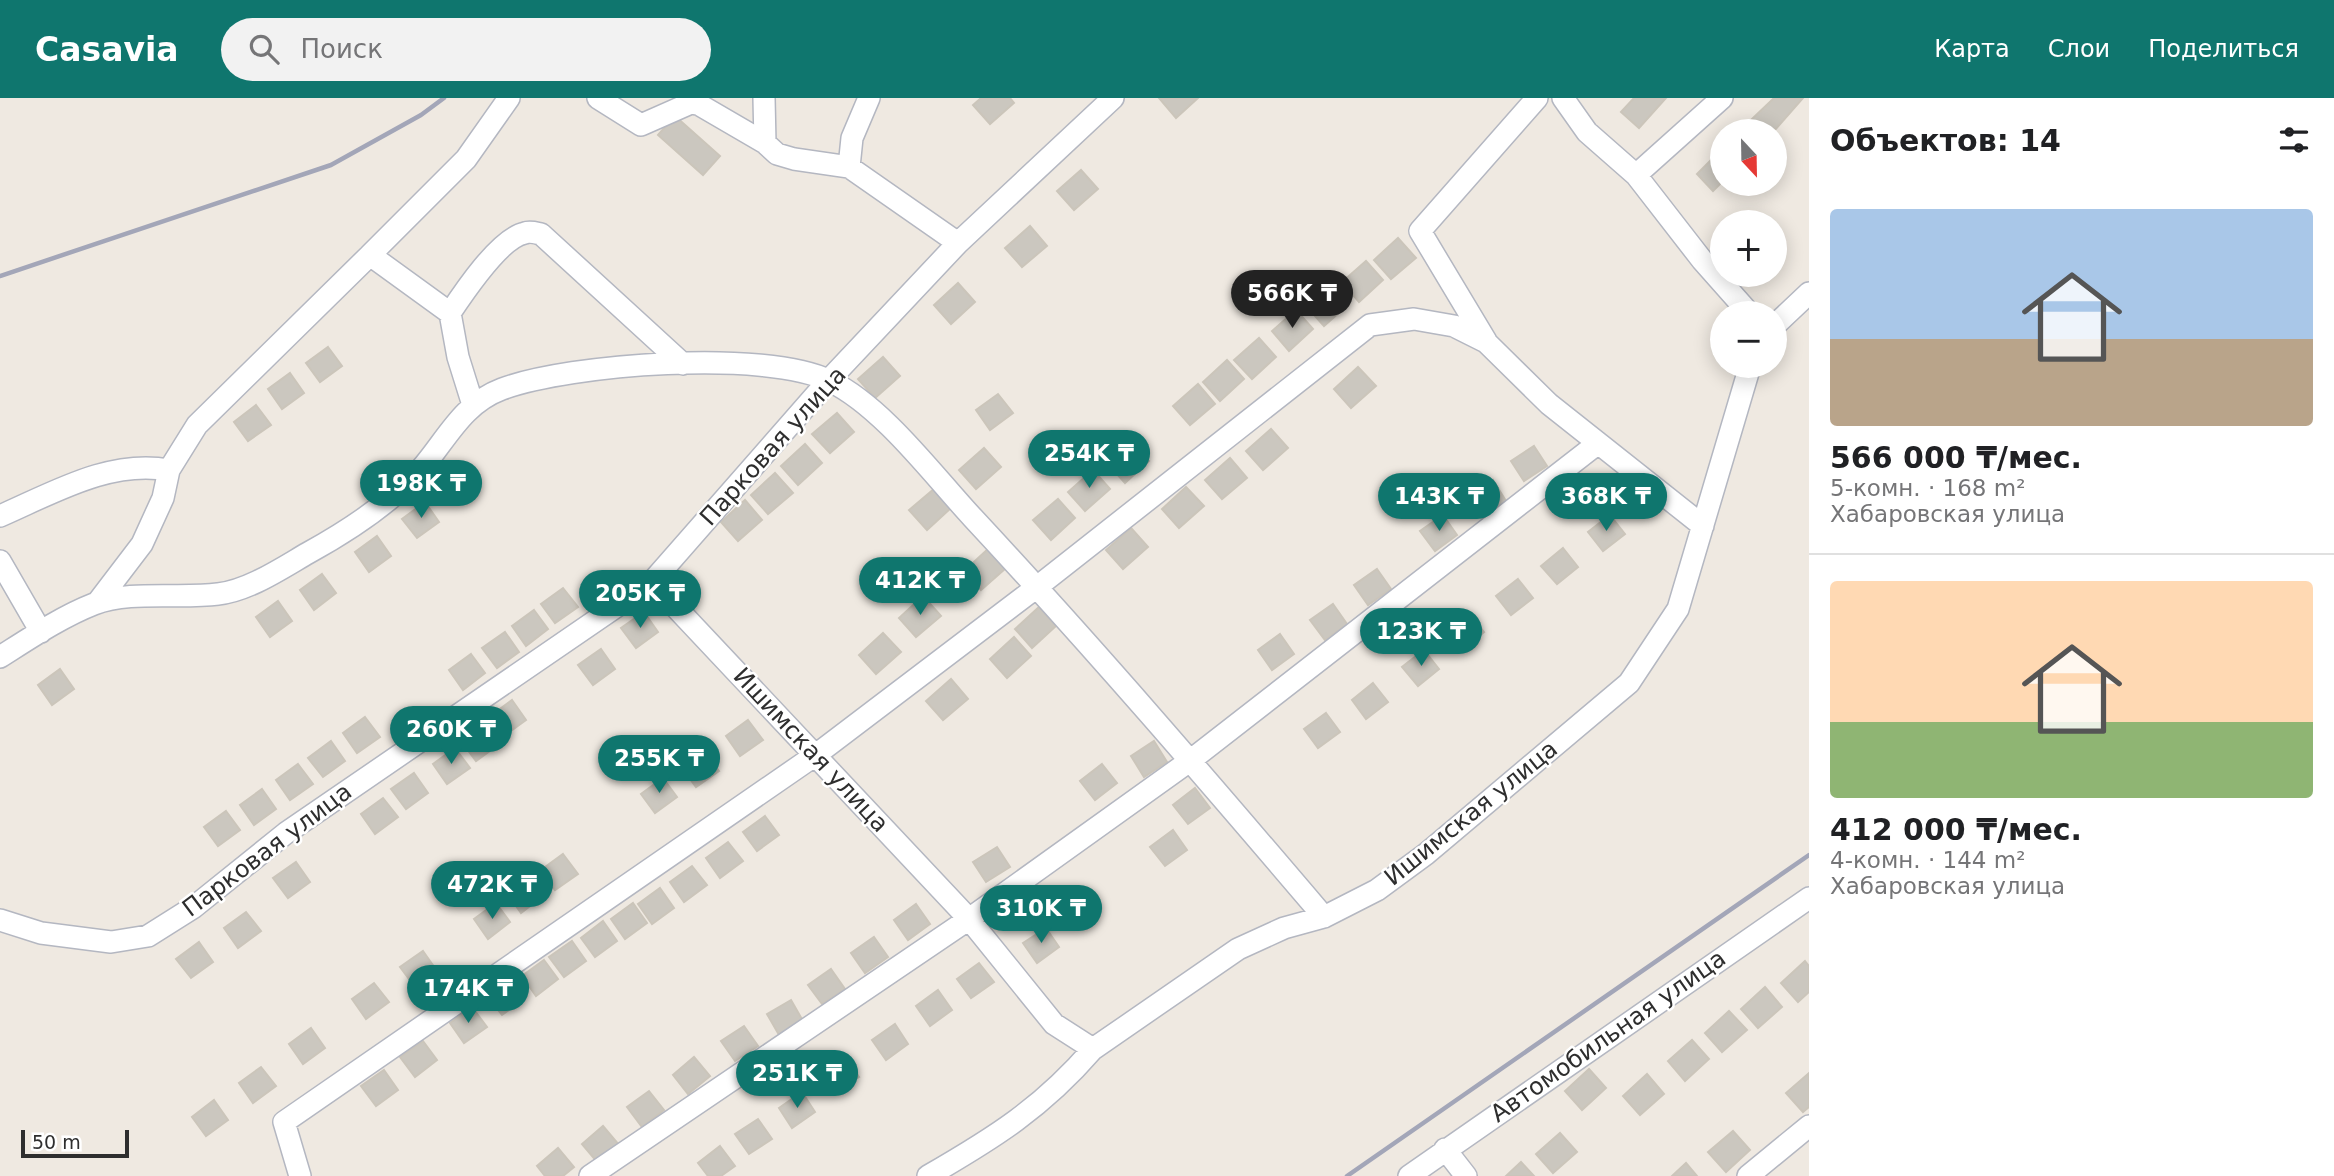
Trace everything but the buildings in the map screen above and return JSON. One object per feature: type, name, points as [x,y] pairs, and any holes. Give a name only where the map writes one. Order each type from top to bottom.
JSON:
[{"type":"street","points":[[97,603],[150,529],[169,470],[197,425],[466,159],[509,98]]},
{"type":"street","points":[[598,98],[641,125],[691,103],[698,104],[765,143],[777,154],[849,167],[958,243]]},
{"type":"street","points":[[764,98],[765,143]]},
{"type":"street","points":[[849,167],[852,138],[869,98]]},
{"type":"street","name":"Парковая улица","points":[[0,920],[41,933],[111,942],[148,936],[194,907],[286,833],[652,582],[829,380],[958,243],[1113,98]]},
{"type":"street","points":[[1537,98],[1420,231],[1486,342],[1549,404],[1703,526]]},
{"type":"street","points":[[1563,98],[1587,132],[1636,175],[1702,260],[1738,301]]},
{"type":"street","points":[[1636,175],[1722,98]]},
{"type":"street","points":[[450,313],[467,289],[511,239],[526,232],[541,234],[683,364]]},
{"type":"street","points":[[370,255],[450,313],[458,357],[473,405]]},
{"type":"street","points":[[1787,314],[1809,293]]},
{"type":"street","points":[[300,1176],[284,1122],[817,754],[1037,587],[1370,325],[1414,319],[1454,326],[1486,342]]},
{"type":"street","points":[[0,657],[97,603],[219,594],[246,586],[308,554],[367,516],[421,468],[454,424],[473,405],[503,389],[614,365],[683,364],[782,368],[829,380],[890,429],[1037,587],[1191,760],[1324,917]]},
{"type":"street","name":"Ишимская улица","points":[[652,582],[817,754],[969,919],[1054,1024],[1093,1049],[1238,950],[1284,928],[1324,917],[1377,890],[1426,854],[1629,683],[1678,609],[1746,378]]},
{"type":"street","points":[[590,1176],[969,919],[1191,760],[1597,444]]},
{"type":"street","points":[[0,516],[122,468],[148,466],[169,470]]},
{"type":"street","points":[[0,561],[41,632]]},
{"type":"street","name":"Автомобильная улица","points":[[1409,1176],[1809,898]]},
{"type":"street","points":[[928,1176],[1021,1119],[1062,1085],[1093,1049]]},
{"type":"street","points":[[1748,1176],[1809,1126]]},
{"type":"street","points":[[1445,1149],[1466,1176]]},
{"type":"railway","points":[[0,276],[331,165],[421,115],[444,98]]},
{"type":"railway","points":[[1347,1176],[1809,855]]}]
